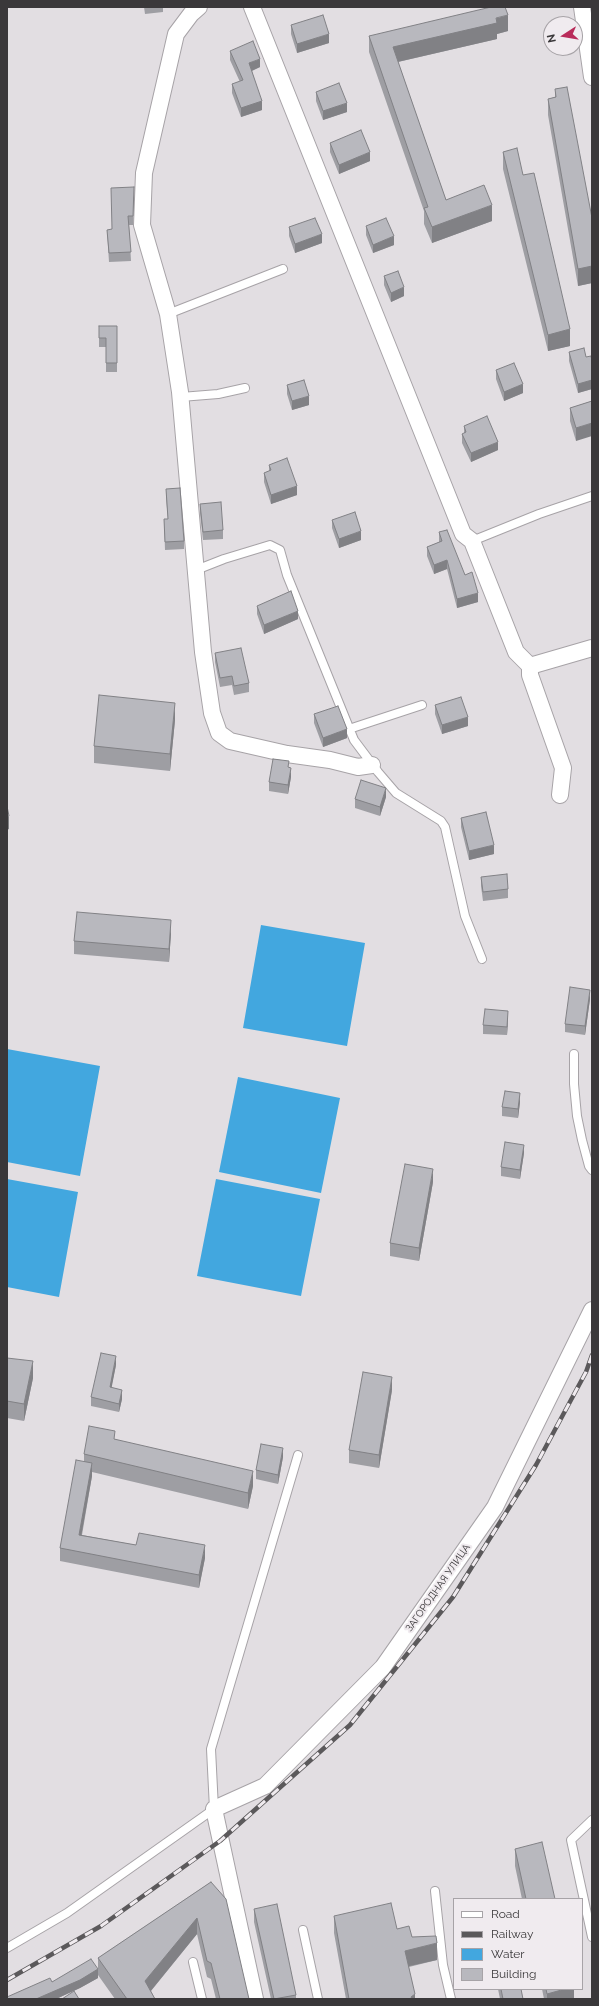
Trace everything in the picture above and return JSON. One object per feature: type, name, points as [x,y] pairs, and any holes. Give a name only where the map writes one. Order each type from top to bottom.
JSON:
[{"type":"street","points":[[199,7],[191,14],[176,34],[144,174],[142,225],[168,314],[181,397],[203,652],[212,713],[219,733],[230,741],[286,754],[330,760],[358,767],[372,765]]},
{"type":"street","points":[[252,7],[463,534],[472,541],[516,652],[530,666],[530,674],[563,768],[560,795]]},
{"type":"street","points":[[582,7],[592,77]]},
{"type":"street","points":[[530,666],[592,648]]},
{"type":"street","name":"ЗАГОРОДНАЯ УЛИЦА","points":[[214,1809],[265,1786],[383,1667],[495,1507],[592,1310]]},
{"type":"street","points":[[214,1809],[255,1999]]},
{"type":"lane","points":[[168,314],[283,269]]},
{"type":"lane","points":[[181,397],[218,394],[245,388]]},
{"type":"lane","points":[[472,541],[539,514],[592,496]]},
{"type":"lane","points":[[196,570],[224,559],[270,545],[280,550],[290,582],[354,740],[372,765],[396,793],[441,821],[445,827],[465,916],[482,959]]},
{"type":"lane","points":[[349,729],[422,705]]},
{"type":"lane","points":[[574,1054],[574,1084],[577,1116],[589,1166],[592,1170]]},
{"type":"lane","points":[[7,1948],[67,1913],[214,1809],[211,1749],[298,1455]]},
{"type":"lane","points":[[592,1820],[570,1840],[592,1937]]},
{"type":"lane","points":[[434,1891],[443,1965],[450,1999]]},
{"type":"lane","points":[[303,1930],[318,1999]]},
{"type":"lane","points":[[193,1962],[202,1999]]},
{"type":"water","points":[[261,925],[365,943],[347,1046],[243,1028]]},
{"type":"water","points":[[7,1049],[100,1066],[80,1176],[7,1162]]},
{"type":"water","points":[[238,1077],[340,1098],[321,1193],[219,1172]]},
{"type":"water","points":[[7,1179],[78,1192],[59,1297],[7,1287]]},
{"type":"water","points":[[216,1179],[320,1199],[301,1296],[197,1276]]},
{"type":"building","points":[[491,7],[505,7],[508,15],[496,18],[497,23],[393,47],[446,200],[484,185],[492,205],[432,227],[424,208],[428,207],[369,36]]},
{"type":"building","points":[[323,15],[329,34],[297,44],[291,25]]},
{"type":"building","points":[[253,41],[260,59],[249,63],[262,101],[241,108],[232,84],[243,80],[230,51]]},
{"type":"building","points":[[339,83],[347,103],[323,111],[316,92]]},
{"type":"building","points":[[567,87],[592,218],[592,266],[578,269],[548,99],[556,97],[555,89]]},
{"type":"building","points":[[361,130],[370,152],[339,165],[330,143]]},
{"type":"building","points":[[517,148],[523,175],[534,173],[570,329],[548,335],[503,152]]},
{"type":"building","points":[[134,187],[133,216],[128,216],[131,252],[109,253],[107,230],[112,229],[111,188]]},
{"type":"building","points":[[315,218],[322,234],[295,244],[289,227]]},
{"type":"building","points":[[386,218],[394,236],[373,245],[366,226]]},
{"type":"building","points":[[398,271],[404,287],[391,293],[384,276]]},
{"type":"building","points":[[99,326],[117,326],[117,363],[106,363],[106,338],[99,338]]},
{"type":"building","points":[[584,348],[586,357],[591,356],[592,380],[578,384],[569,352]]},
{"type":"building","points":[[514,363],[523,384],[504,392],[496,370]]},
{"type":"building","points":[[304,380],[309,396],[292,401],[287,385]]},
{"type":"building","points":[[592,401],[592,423],[576,428],[570,408]]},
{"type":"building","points":[[487,416],[498,442],[471,453],[462,434],[466,432],[464,426]]},
{"type":"building","points":[[287,458],[297,486],[271,495],[264,473],[271,470],[269,465]]},
{"type":"building","points":[[180,488],[184,541],[165,542],[164,519],[168,519],[166,489]]},
{"type":"building","points":[[221,502],[223,530],[203,532],[200,504]]},
{"type":"building","points":[[355,512],[361,531],[339,539],[332,520]]},
{"type":"building","points":[[447,530],[465,575],[472,572],[478,593],[457,599],[447,560],[434,565],[427,547],[442,541],[439,532]]},
{"type":"building","points":[[291,591],[298,611],[264,625],[257,606]]},
{"type":"building","points":[[241,648],[249,683],[234,686],[232,676],[220,678],[215,653]]},
{"type":"building","points":[[99,695],[175,703],[170,754],[94,746]]},
{"type":"building","points":[[461,697],[468,717],[442,725],[435,705]]},
{"type":"building","points":[[338,706],[347,729],[323,738],[314,714]]},
{"type":"building","points":[[273,759],[289,761],[288,767],[291,768],[288,785],[269,782]]},
{"type":"building","points":[[361,780],[386,788],[380,807],[355,799]]},
{"type":"building","points":[[7,806],[9,816],[7,817]]},
{"type":"building","points":[[486,812],[494,845],[469,851],[461,818]]},
{"type":"building","points":[[507,874],[508,889],[483,892],[481,877]]},
{"type":"building","points":[[77,912],[171,920],[169,949],[74,941]]},
{"type":"building","points":[[570,987],[590,990],[585,1026],[565,1024]]},
{"type":"building","points":[[485,1009],[508,1011],[507,1027],[483,1025]]},
{"type":"building","points":[[505,1091],[520,1093],[518,1109],[502,1107]]},
{"type":"building","points":[[505,1142],[524,1145],[520,1170],[501,1167]]},
{"type":"building","points":[[405,1164],[433,1169],[419,1248],[390,1243]]},
{"type":"building","points":[[101,1353],[116,1356],[110,1387],[122,1390],[119,1404],[91,1397]]},
{"type":"building","points":[[7,1358],[33,1361],[24,1404],[7,1401]]},
{"type":"building","points":[[363,1372],[392,1377],[379,1455],[349,1450]]},
{"type":"building","points":[[89,1426],[115,1431],[114,1439],[253,1471],[248,1493],[84,1454]]},
{"type":"building","points":[[261,1444],[283,1448],[278,1475],[256,1470]]},
{"type":"building","points":[[76,1460],[92,1463],[79,1535],[136,1545],[139,1533],[205,1545],[199,1575],[60,1548]]},
{"type":"building","points":[[542,1842],[555,1898],[526,1898],[515,1849]]},
{"type":"building","points":[[211,1882],[226,1899],[249,1999],[220,1999],[211,1963],[207,1961],[197,1918],[145,1981],[155,1999],[127,1999],[98,1958]]},
{"type":"building","points":[[391,1903],[397,1929],[409,1926],[412,1937],[436,1936],[437,1943],[405,1951],[415,1994],[411,1997],[412,1999],[349,1999],[334,1916]]},
{"type":"building","points":[[277,1904],[296,1995],[274,1999],[254,1909]]},
{"type":"building","points":[[91,1959],[98,1969],[80,1980],[36,1999],[7,1999],[7,1997],[50,1978],[52,1982]]},
{"type":"building","points":[[501,1990],[521,1990],[523,1999],[503,1999]]},
{"type":"building","points":[[546,1990],[561,1990],[547,1994]]},
{"type":"building","points":[[74,1991],[79,1999],[62,1999]]},
{"type":"railway","points":[[7,1980],[101,1926],[220,1841],[350,1725],[453,1597],[536,1465],[586,1372],[592,1355]]}]
